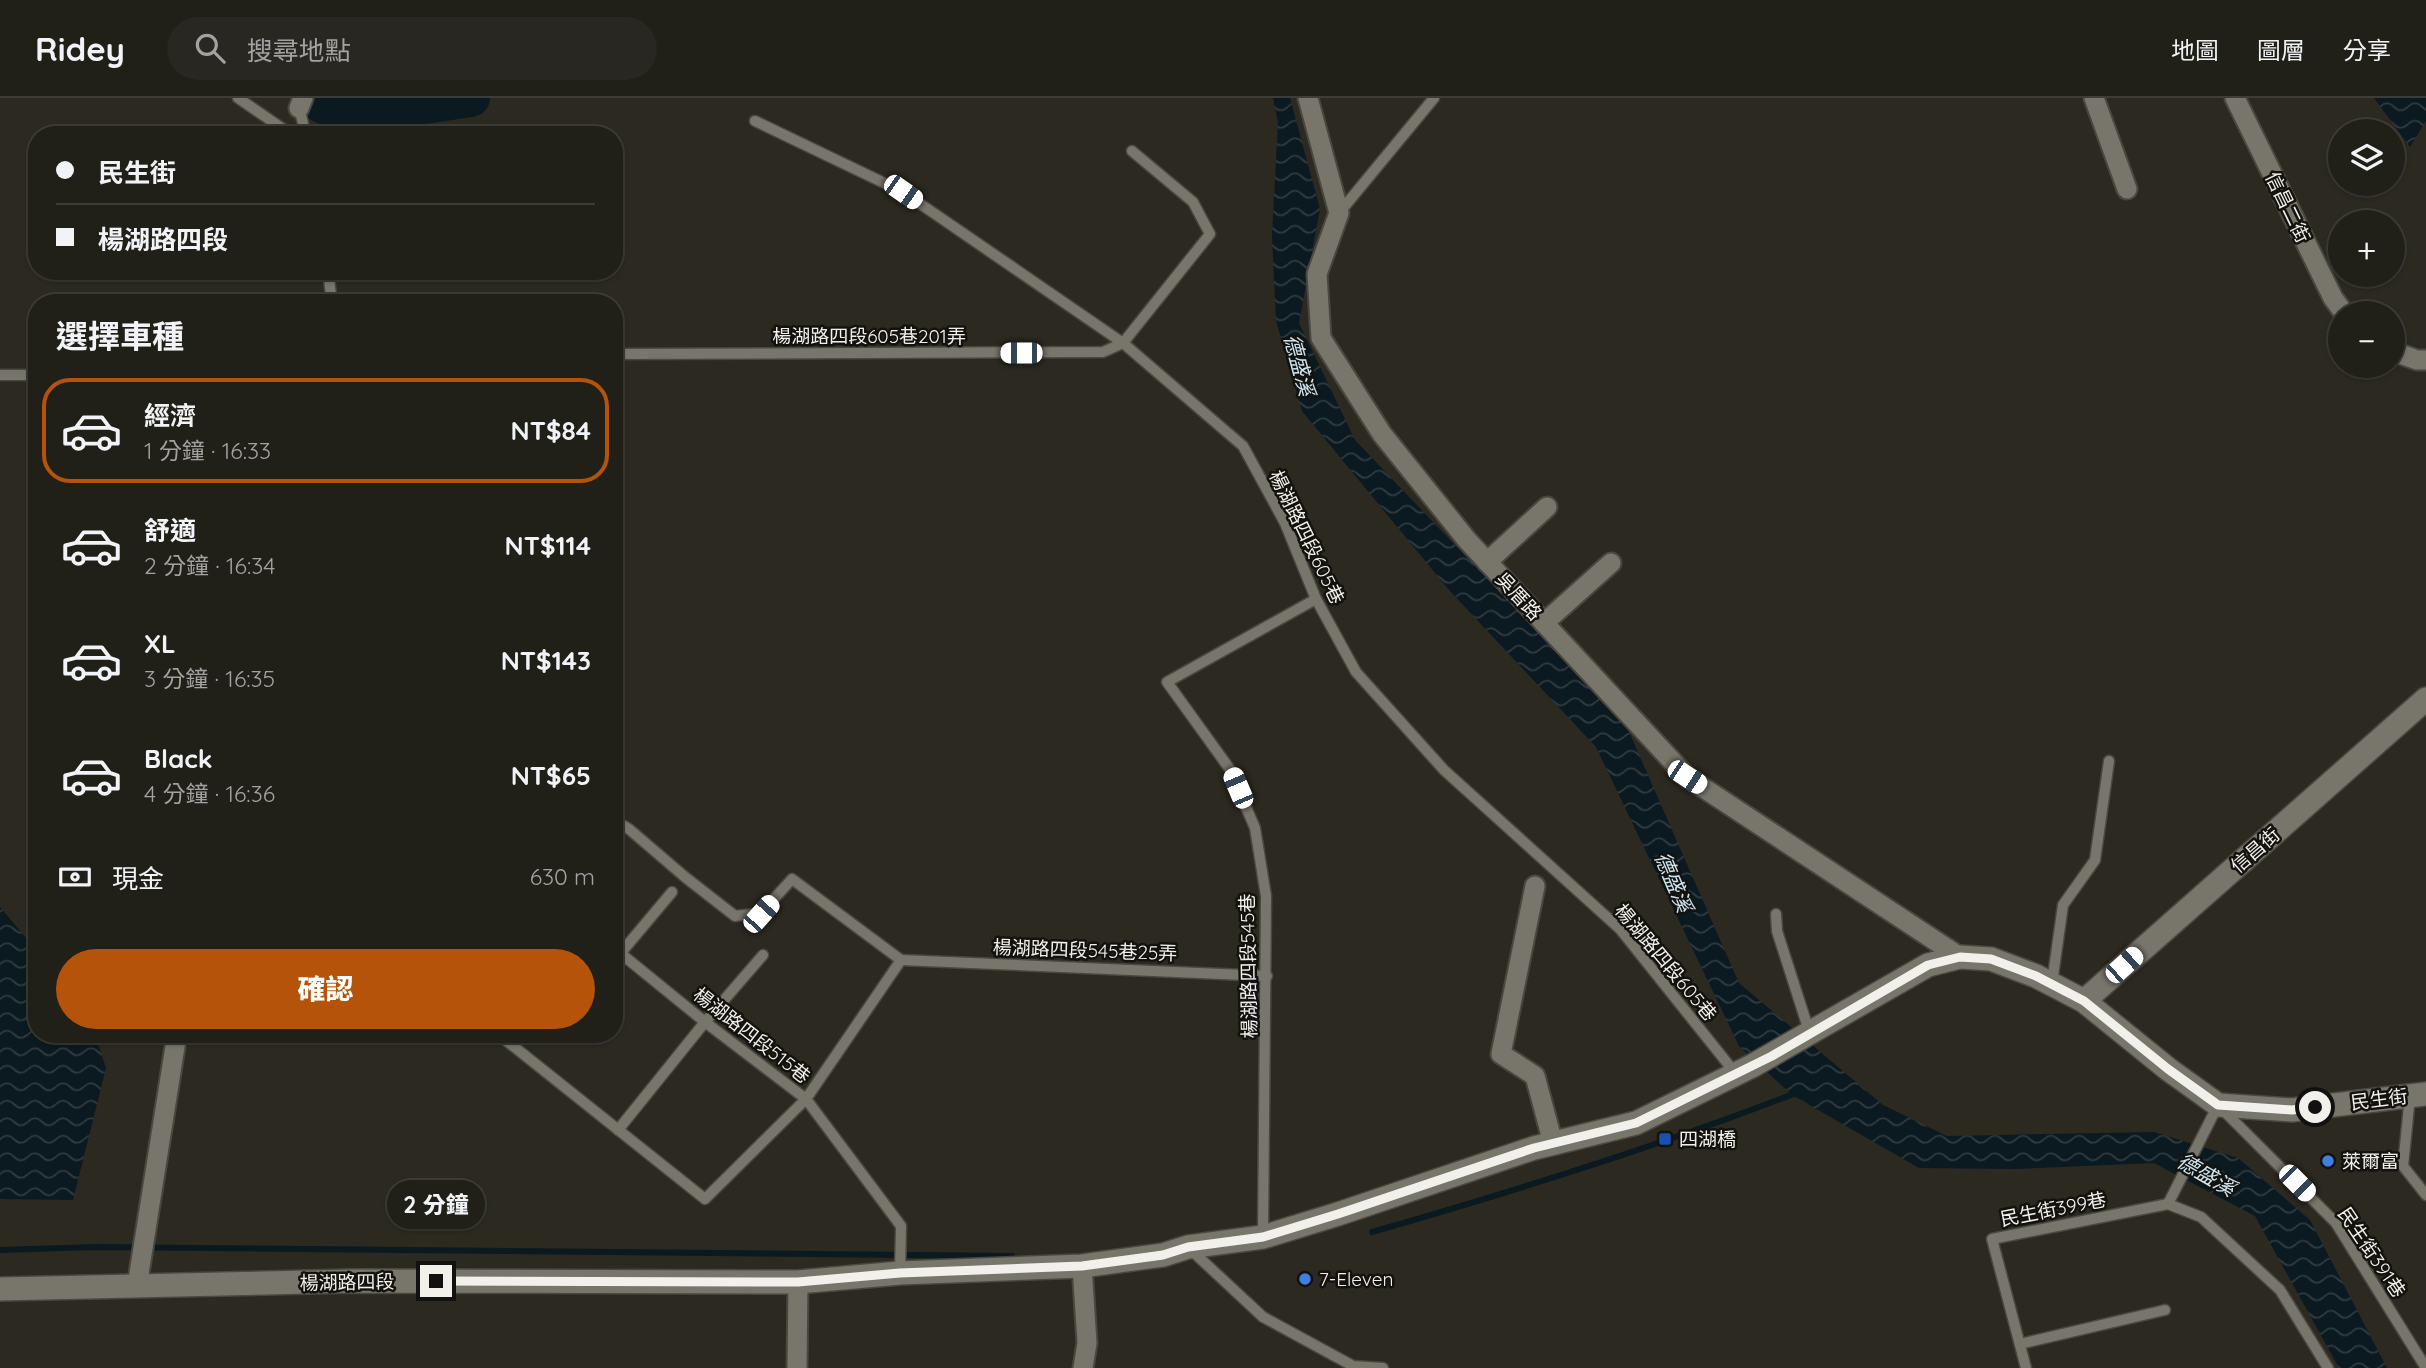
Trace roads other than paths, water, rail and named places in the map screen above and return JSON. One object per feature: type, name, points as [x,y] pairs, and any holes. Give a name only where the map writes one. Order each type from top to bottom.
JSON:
[{"type":"street","points":[[1308,98],[1339,213]]},
{"type":"street","points":[[2094,98],[2127,188]]},
{"type":"street","name":"信昌二街","points":[[2235,98],[2335,301]]},
{"type":"street","name":"吳厝路","points":[[1339,213],[1317,274],[1321,338],[1382,434],[1467,540],[1687,777],[1960,957]]},
{"type":"street","points":[[2405,356],[2426,360]]},
{"type":"street","points":[[1488,562],[1546,508]]},
{"type":"street","points":[[1544,623],[1611,563]]},
{"type":"street","name":"信昌街","points":[[2084,1001],[2426,699]]},
{"type":"street","points":[[1535,886],[1501,1054],[1535,1076],[1553,1143]]},
{"type":"street","points":[[1744,1070],[1810,1035],[1928,965],[1960,957],[1991,959],[2052,984],[2084,1001],[2168,1069],[2218,1105]]},
{"type":"street","points":[[137,1286],[176,1043]]},
{"type":"street","name":"楊湖路四段","points":[[0,1289],[353,1281],[798,1282],[900,1273],[1082,1266],[1263,1237],[1553,1143],[1636,1123],[1744,1070]]},
{"type":"street","name":"民生街","points":[[2218,1105],[2292,1110],[2418,1095]]},
{"type":"street","points":[[1082,1266],[1087,1343],[1083,1368]]},
{"type":"street","points":[[797,1368],[798,1282]]},
{"type":"lane","points":[[238,98],[279,126]]},
{"type":"lane","points":[[1339,213],[1434,98]]},
{"type":"lane","points":[[301,103],[305,126]]},
{"type":"lane","name":"楊湖路四段605巷","points":[[755,121],[903,192],[1123,343],[1243,446],[1285,523],[1316,599],[1356,672],[1444,770],[1620,929],[1744,1070]]},
{"type":"lane","points":[[1123,343],[1210,234],[1193,202],[1132,151]]},
{"type":"lane","name":"楊湖路四段605巷201弄","points":[[623,354],[1102,352],[1123,343]]},
{"type":"lane","points":[[0,375],[28,375]]},
{"type":"lane","name":"楊湖路四段545巷","points":[[1263,1237],[1266,896],[1255,828],[1229,768],[1167,682],[1316,599]]},
{"type":"lane","points":[[2052,984],[2063,905],[2095,860],[2109,761]]},
{"type":"lane","points":[[509,1043],[705,1199],[806,1099],[901,960],[792,879],[761,914],[735,916],[623,825]]},
{"type":"lane","points":[[623,946],[672,892]]},
{"type":"lane","points":[[1776,914],[1777,931],[1810,1035]]},
{"type":"lane","points":[[618,1130],[763,955]]},
{"type":"lane","name":"楊湖路四段515巷","points":[[623,959],[806,1099],[901,1226],[900,1273]]},
{"type":"lane","name":"楊湖路四段545巷25弄","points":[[901,960],[1267,976]]},
{"type":"lane","points":[[2418,1095],[2403,1166],[2426,1195]]},
{"type":"lane","points":[[2218,1105],[2168,1204],[2201,1217],[2280,1290],[2328,1368]]},
{"type":"lane","name":"民生街391巷","points":[[2218,1105],[2336,1223],[2426,1368]]},
{"type":"lane","name":"民生街399巷","points":[[2026,1368],[1992,1239],[2168,1204]]},
{"type":"lane","points":[[1188,1247],[1263,1317],[1353,1366],[1383,1368]]},
{"type":"lane","points":[[2020,1344],[2165,1310]]},
{"type":"water","points":[[1273,98],[1290,98],[1320,209],[1299,323],[1355,440],[1626,725],[1739,983],[1883,1105],[1947,1136],[2154,1132],[2238,1158],[2310,1220],[2387,1368],[2339,1368],[2255,1216],[2154,1163],[2014,1169],[1919,1168],[1792,1095],[1739,1046],[1596,747],[1449,590],[1302,411],[1276,321],[1272,236],[1278,122]]},
{"type":"water","points":[[2374,98],[2426,98],[2426,121],[2410,147],[2405,140],[2405,119],[2389,119]]},
{"type":"water","points":[[0,907],[28,940],[28,1043],[98,1043],[106,1068],[73,1200],[0,1199]]},
{"type":"waterway","name":"德盛溪","points":[[311,98],[346,117],[471,98]]},
{"type":"waterway","points":[[1372,1232],[1586,1167],[1796,1093]]},
{"type":"waterway","points":[[0,1250],[95,1247],[1012,1256]]},
{"type":"place","name":"四湖橋","points":[[1665,1139]]},
{"type":"place","name":"萊爾富","points":[[2328,1161]]},
{"type":"place","name":"7-Eleven","points":[[1305,1279]]}]
